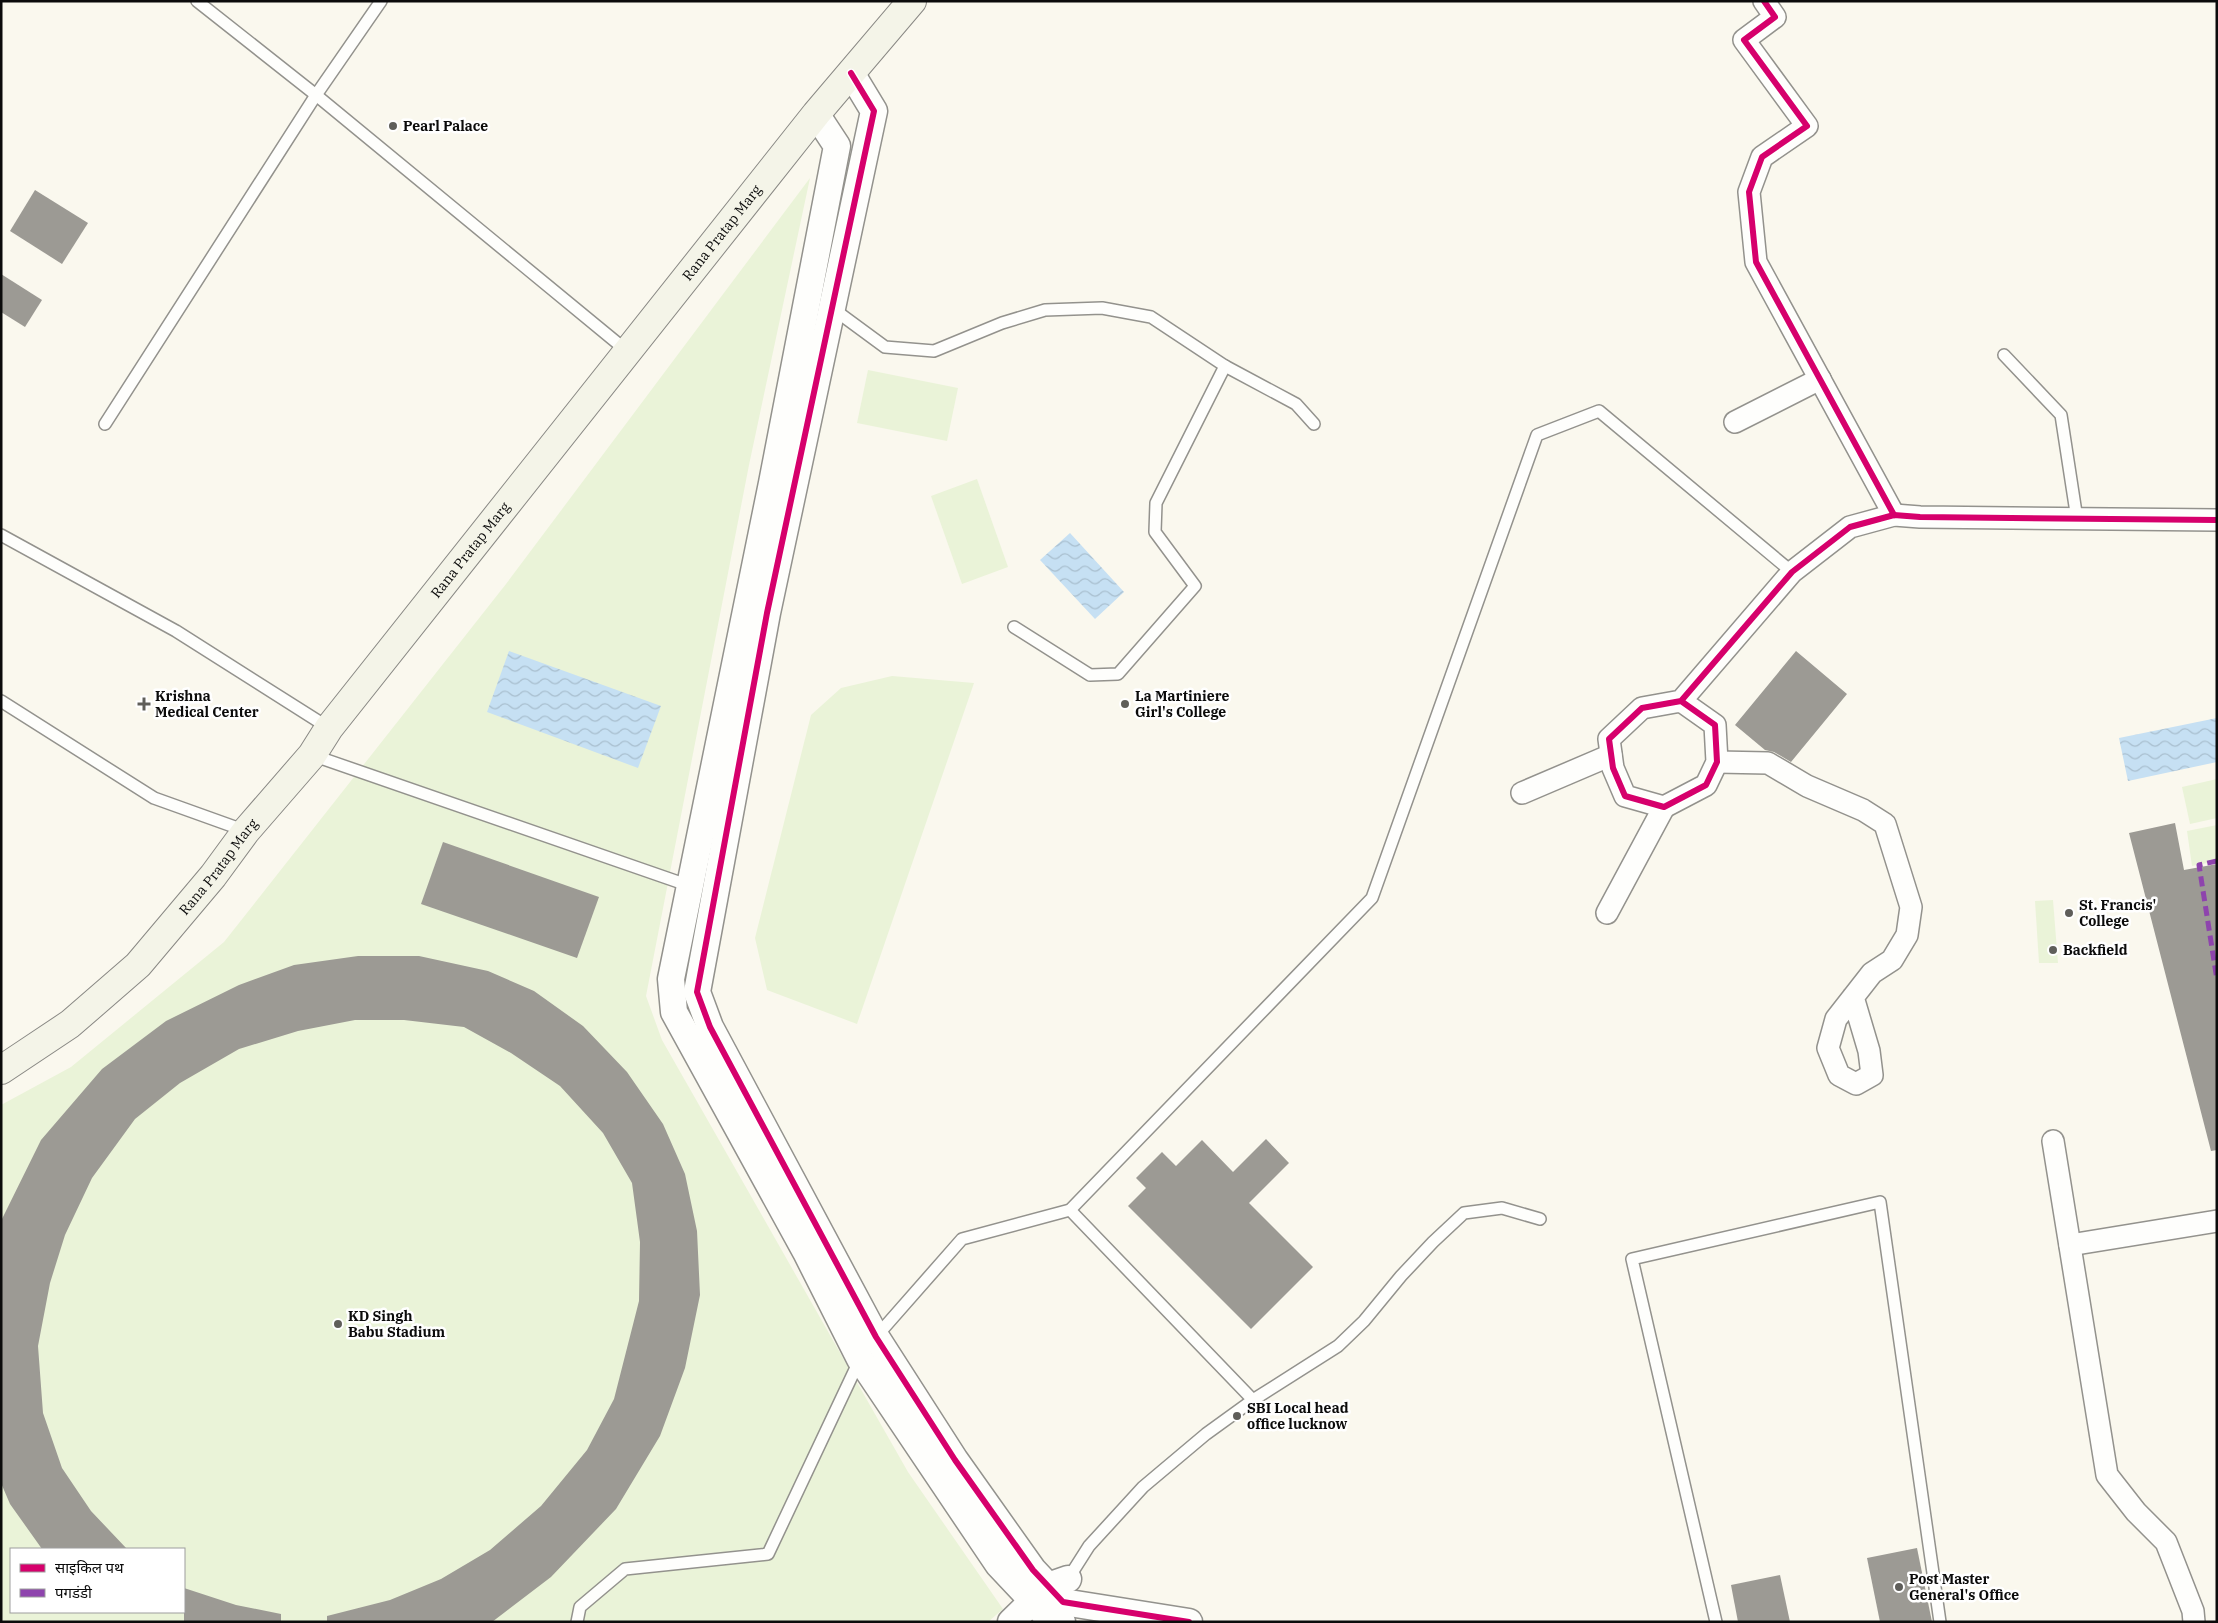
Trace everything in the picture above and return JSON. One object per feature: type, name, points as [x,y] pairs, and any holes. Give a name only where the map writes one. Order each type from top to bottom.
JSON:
[{"type":"main road","name":"Rana Pratap Marg","points":[[1,1070],[70,1024],[138,965],[213,876],[246,831],[312,755],[329,728],[627,351],[816,114],[912,1]]},
{"type":"street","points":[[1764,1],[1775,17],[1744,40],[1807,126],[1762,157],[1749,192],[1756,262],[1894,515]]},
{"type":"street","points":[[702,891],[768,613],[874,111],[851,73]]},
{"type":"street","points":[[816,114],[837,146],[770,493],[702,891],[697,992],[710,1027],[868,1348],[955,1460],[1033,1570],[1052,1604]]},
{"type":"street","points":[[1735,422],[1820,379]]},
{"type":"street","points":[[1664,807],[1626,796],[1613,768],[1609,739],[1642,708],[1680,701],[1792,572],[1850,527],[1894,515],[1920,518],[2217,520]]},
{"type":"street","points":[[1607,913],[1664,807],[1706,785],[1717,762],[1715,725],[1680,701]]},
{"type":"street","points":[[1522,793],[1611,755]]},
{"type":"street","points":[[1717,762],[1768,763],[1807,786],[1863,810],[1885,824],[1911,907],[1907,935],[1892,960],[1872,973],[1854,997]]},
{"type":"street","points":[[2053,1141],[2107,1475],[2136,1512],[2166,1542],[2193,1611],[2194,1622]]},
{"type":"street","points":[[2070,1244],[2217,1221]]},
{"type":"street","points":[[1011,1622],[1052,1604],[1189,1622]]},
{"type":"lane","points":[[197,1],[316,95],[627,351]]},
{"type":"lane","points":[[105,424],[316,95],[381,1]]},
{"type":"lane","points":[[832,308],[885,348],[934,351],[1002,323],[1045,310],[1102,308],[1151,317],[1225,366],[1296,404],[1314,424]]},
{"type":"lane","points":[[2004,356],[2061,415],[2077,518]]},
{"type":"lane","points":[[1014,627],[1090,675],[1118,674],[1195,586],[1155,532],[1156,503],[1225,366]]},
{"type":"lane","points":[[577,1622],[580,1607],[625,1569],[768,1554],[868,1348],[962,1239],[1070,1210],[1372,898],[1537,435],[1599,411],[1792,572]]},
{"type":"lane","points":[[1,536],[176,631],[329,728]]},
{"type":"lane","points":[[1,701],[154,798],[246,831]]},
{"type":"lane","points":[[312,755],[702,891]]},
{"type":"lane","points":[[1716,1622],[1632,1260],[1880,1202],[1940,1622]]},
{"type":"lane","points":[[1052,1604],[1089,1546],[1143,1487],[1206,1434],[1253,1400],[1338,1346],[1364,1321],[1401,1276],[1433,1242],[1464,1213],[1502,1208],[1540,1219]]},
{"type":"lane","points":[[1070,1210],[1253,1400]]},
{"type":"green space","points":[[810,178],[749,465],[646,996],[662,1040],[908,1472],[1003,1609],[988,1622],[1,1622],[1,1105],[71,1067],[224,942],[506,584]]},
{"type":"green space","points":[[868,370],[958,388],[947,441],[857,423]]},
{"type":"green space","points":[[977,479],[1008,567],[962,584],[931,496]]},
{"type":"green space","points":[[892,676],[974,683],[857,1024],[767,990],[755,938],[811,715],[841,688]]},
{"type":"green space","points":[[2217,779],[2217,818],[2190,824],[2182,787]]},
{"type":"green space","points":[[2217,825],[2217,861],[2192,866],[2187,831]]},
{"type":"green space","points":[[2053,900],[2058,963],[2039,963],[2035,901]]},
{"type":"water","points":[[1070,533],[1124,592],[1095,619],[1040,560]]},
{"type":"water","points":[[509,651],[661,706],[638,768],[487,712]]},
{"type":"water","points":[[2217,718],[2217,762],[2128,781],[2119,738]]},
{"type":"building","points":[[35,190],[88,223],[62,264],[10,231]]},
{"type":"building","points":[[1,274],[42,300],[25,327],[1,312]]},
{"type":"building","points":[[1796,651],[1847,694],[1791,762],[1774,752],[1765,750],[1735,725]]},
{"type":"building","points":[[2175,823],[2184,870],[2217,864],[2217,1150],[2211,1151],[2129,833]]},
{"type":"building","points":[[443,842],[599,897],[577,958],[421,904]]},
{"type":"building","points":[[358,956],[419,956],[488,971],[534,991],[583,1026],[627,1072],[663,1124],[685,1174],[697,1231],[700,1295],[685,1368],[660,1436],[616,1509],[551,1577],[492,1622],[327,1622],[327,1616],[390,1600],[441,1579],[490,1550],[541,1506],[587,1450],[614,1399],[639,1301],[640,1242],[632,1183],[603,1133],[560,1086],[511,1053],[464,1027],[404,1020],[355,1020],[298,1031],[239,1049],[180,1083],[135,1119],[92,1178],[65,1235],[50,1283],[38,1346],[43,1413],[62,1468],[91,1511],[126,1548],[41,1548],[10,1504],[1,1483],[1,1221],[41,1140],[102,1069],[166,1021],[239,985],[294,965]]},
{"type":"building","points":[[1266,1139],[1289,1163],[1249,1203],[1313,1267],[1251,1329],[1128,1206],[1146,1188],[1136,1178],[1162,1152],[1176,1166],[1202,1140],[1233,1172]]},
{"type":"building","name":"Post Master General's Office","points":[[1917,1548],[1932,1622],[1880,1622],[1867,1558]]},
{"type":"building","points":[[1780,1575],[1790,1622],[1738,1622],[1731,1585]]},
{"type":"building","points":[[185,1588],[236,1605],[281,1614],[281,1622],[184,1622]]},
{"type":"marked path","points":[[2217,861],[2199,865],[2217,980]]},
{"type":"cycle path","points":[[1764,1],[1775,17],[1744,40],[1807,126],[1762,157],[1749,192],[1756,262],[1894,515]]},
{"type":"cycle path","points":[[851,73],[874,111],[767,613],[697,992],[710,1027],[876,1337],[955,1460],[1033,1570],[1063,1602],[1189,1622]]},
{"type":"cycle path","points":[[1681,701],[1715,725],[1717,762],[1706,785],[1664,807],[1625,796],[1613,768],[1609,739],[1642,708],[1681,701],[1792,572],[1850,527],[1894,515],[1920,517],[2217,520]]},
{"type":"place","name":"Pearl Palace","points":[[393,126]]},
{"type":"place","name":"Krishna Medical Center","points":[[144,704]]},
{"type":"place","name":"La Martiniere Girl's College","points":[[1125,704]]},
{"type":"place","name":"St. Francis' College","points":[[2069,913]]},
{"type":"place","name":"Backfield","points":[[2053,950]]},
{"type":"place","name":"KD Singh Babu Stadium","points":[[338,1324]]},
{"type":"place","name":"SBI Local head office lucknow","points":[[1237,1416]]},
{"type":"place","name":"Post Master General's Office","points":[[1899,1587]]}]
